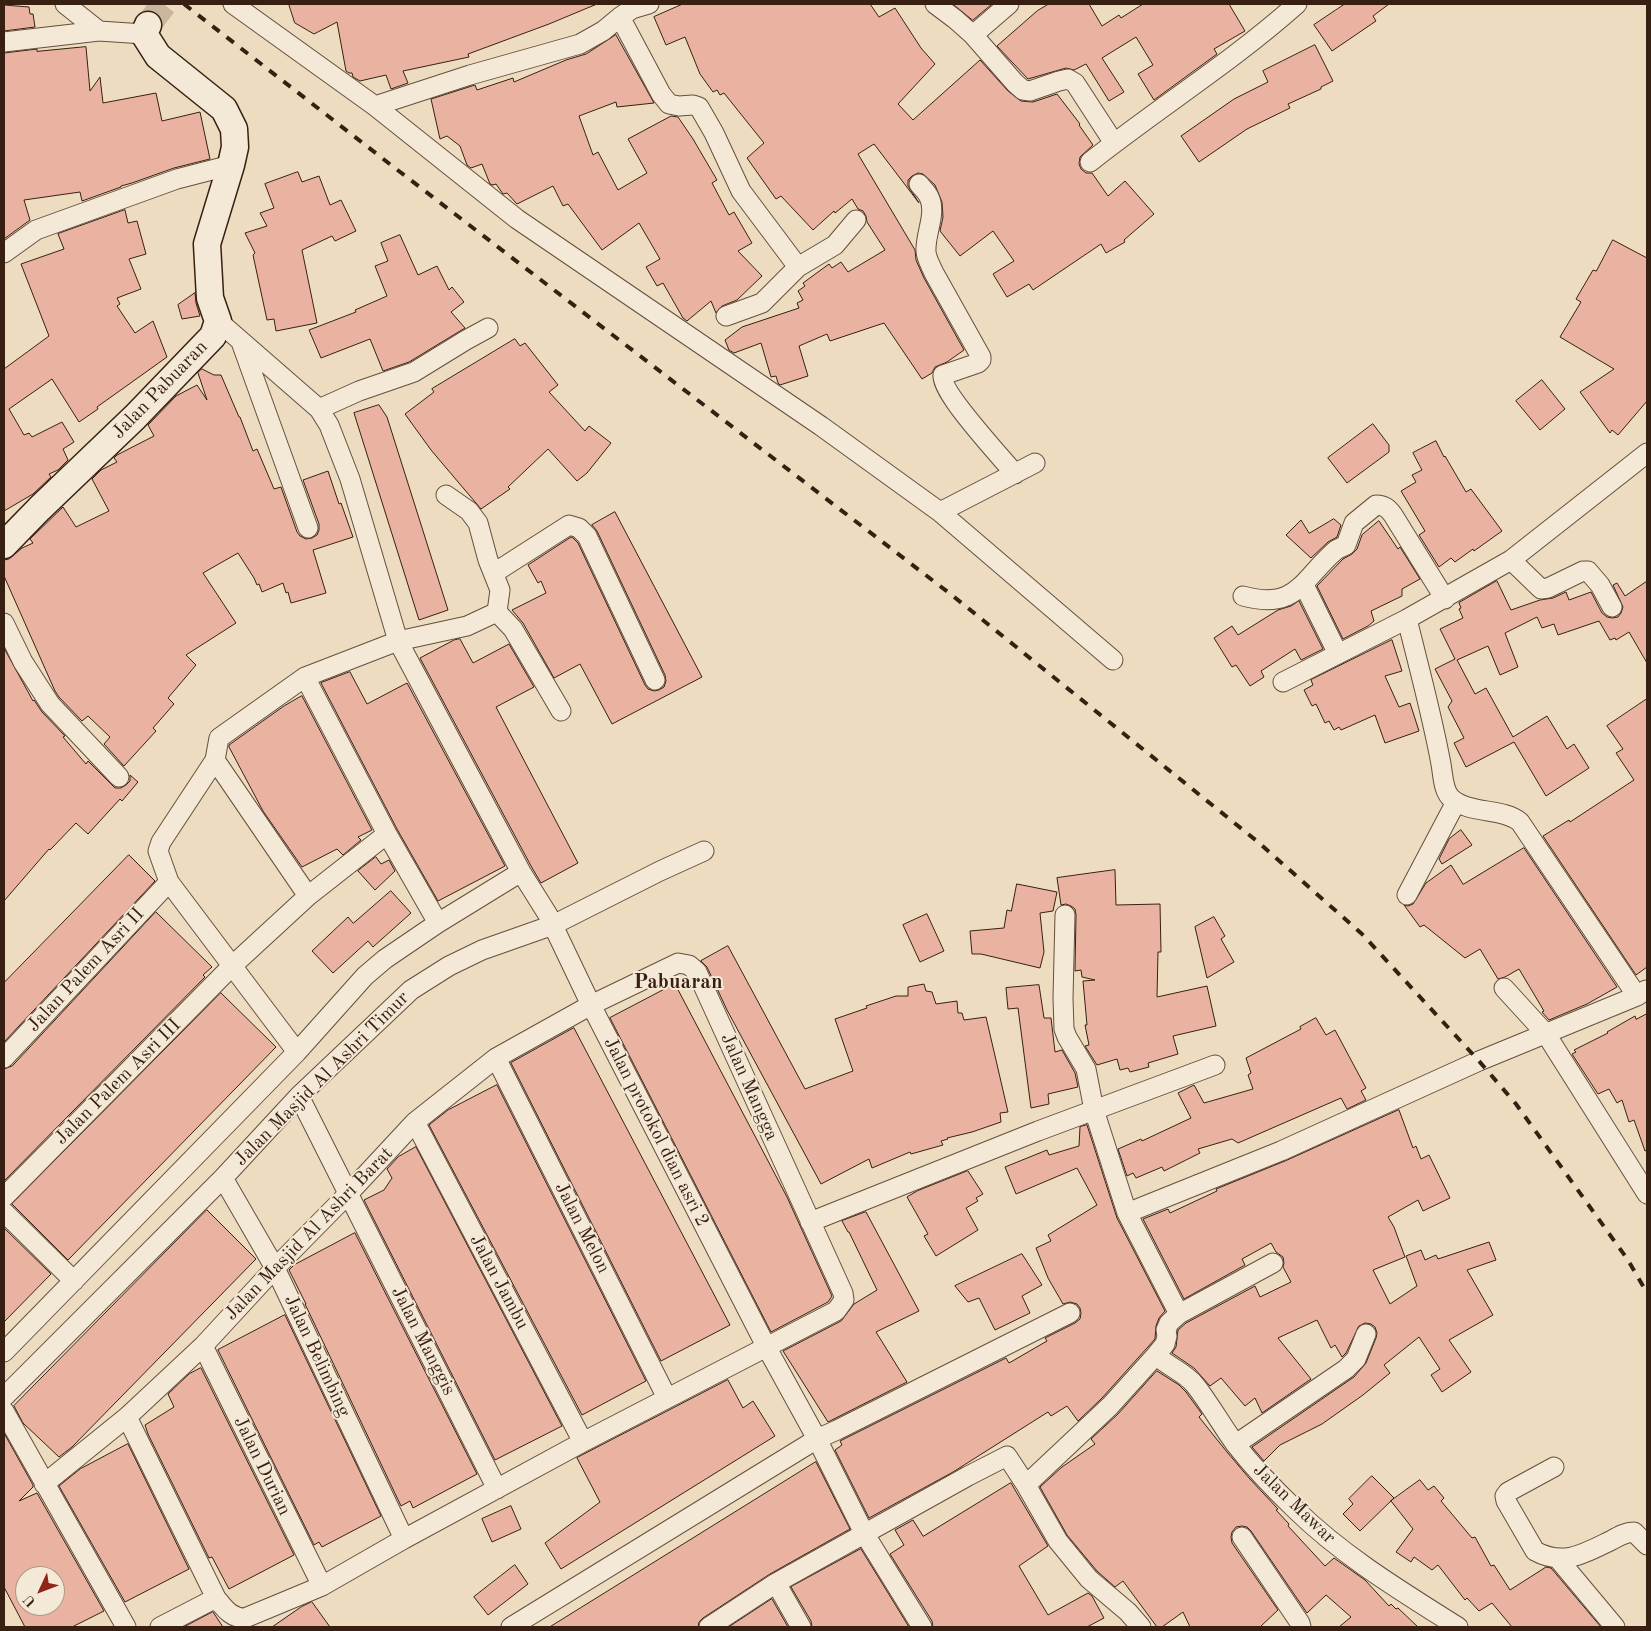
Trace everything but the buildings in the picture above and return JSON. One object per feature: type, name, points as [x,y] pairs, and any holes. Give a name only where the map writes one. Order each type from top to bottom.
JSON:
[{"type":"street","points":[[65,4],[98,31]]},
{"type":"street","points":[[233,4],[375,106],[517,218],[821,426],[940,512],[1113,660]]},
{"type":"street","points":[[375,106],[470,75],[580,44],[604,31],[620,16],[647,4]]},
{"type":"street","points":[[935,4],[973,35],[1015,84],[1023,90],[1030,91],[1059,80],[1068,79],[1075,83],[1114,143]]},
{"type":"street","points":[[973,35],[1009,4]]},
{"type":"street","points":[[1090,162],[1215,70],[1297,4]]},
{"type":"street","points":[[620,16],[646,69],[665,99],[670,104],[699,107],[714,133],[742,191],[798,267]]},
{"type":"street","points":[[4,42],[98,31],[146,29]]},
{"type":"street","name":"Jalan Pabuaran","points":[[4,545],[135,417],[206,343],[212,336],[218,322],[210,298],[206,244],[231,165],[234,129],[224,109],[158,56],[146,29]]},
{"type":"street","points":[[4,253],[36,230],[177,179],[231,165]]},
{"type":"street","points":[[919,184],[929,196],[931,205],[931,219],[926,251],[929,262],[981,357],[978,363],[943,375],[944,385],[962,411],[1015,474]]},
{"type":"street","points":[[726,316],[762,303],[798,267],[835,245],[856,220]]},
{"type":"street","name":"Jalan protokol dian asri 2","points":[[218,322],[319,409],[329,425],[350,479],[398,641],[521,872],[551,920],[590,1005],[767,1348],[817,1439],[864,1534],[922,1627]]},
{"type":"street","points":[[319,409],[414,372],[488,328]]},
{"type":"street","points":[[241,341],[308,528]]},
{"type":"street","points":[[1283,682],[1445,599],[1511,560],[1647,453]]},
{"type":"street","points":[[940,512],[1035,462]]},
{"type":"street","points":[[446,495],[469,512],[478,523],[488,560],[500,590],[496,612]]},
{"type":"street","points":[[1243,596],[1279,600],[1304,585],[1337,549],[1346,545],[1354,523],[1376,505],[1382,505],[1393,515],[1445,599]]},
{"type":"street","points":[[494,573],[569,525],[579,528],[587,536],[655,680]]},
{"type":"street","points":[[1511,560],[1541,589],[1548,588],[1588,571],[1600,585],[1612,607]]},
{"type":"street","points":[[1304,585],[1338,654]]},
{"type":"street","points":[[296,1052],[169,882],[158,851],[160,842],[215,760],[219,738],[305,677],[398,641],[467,626],[496,612]]},
{"type":"street","points":[[496,612],[513,629],[561,711]]},
{"type":"street","points":[[1127,1213],[1281,1151],[1479,1061],[1642,992],[1520,822],[1510,815],[1484,811],[1456,802],[1447,794],[1434,726],[1407,619]]},
{"type":"street","points":[[4,624],[22,662],[50,704],[119,777]]},
{"type":"street","points":[[305,677],[387,834],[438,923]]},
{"type":"street","points":[[215,760],[308,896]]},
{"type":"street","points":[[1407,894],[1456,802]]},
{"type":"street","name":"Jalan Palem Asri III","points":[[4,1197],[232,966],[308,896],[387,834]]},
{"type":"street","name":"Jalan Masjid Al Ashri Timur","points":[[4,1397],[223,1178],[300,1096],[411,990],[449,966],[482,950],[704,851]]},
{"type":"street","points":[[4,1352],[296,1052],[365,976],[385,959],[438,923],[521,872]]},
{"type":"street","name":"Jalan Palem Asri II","points":[[4,1058],[169,882]]},
{"type":"street","points":[[1065,915],[1064,1029],[1086,1069],[1094,1110],[1127,1213],[1179,1314]]},
{"type":"street","name":"Jalan Masjid Al Ashri Barat","points":[[44,1484],[127,1417],[203,1346],[275,1268],[416,1122],[496,1058],[590,1005],[678,963]]},
{"type":"street","name":"Jalan Mangga","points":[[678,963],[689,965],[697,972],[843,1294],[844,1300],[836,1311],[767,1348]]},
{"type":"street","points":[[1504,988],[1546,1034],[1647,1194]]},
{"type":"street","name":"Jalan Melon","points":[[496,1058],[667,1398]]},
{"type":"street","points":[[810,1222],[1094,1110],[1216,1065]]},
{"type":"street","name":"Jalan Manggis","points":[[300,1096],[497,1489]]},
{"type":"street","name":"Jalan Jambu","points":[[416,1122],[582,1442]]},
{"type":"street","name":"Jalan Belimbing","points":[[223,1178],[275,1268],[404,1539]]},
{"type":"street","points":[[4,1212],[74,1281]]},
{"type":"street","points":[[1026,1485],[1110,1406],[1156,1355],[1165,1344],[1166,1330],[1169,1323],[1179,1314],[1273,1263]]},
{"type":"street","points":[[511,1627],[817,1439],[1070,1313]]},
{"type":"street","points":[[1236,1444],[1346,1369],[1356,1359],[1366,1334]]},
{"type":"street","name":"Jalan Durian","points":[[203,1346],[322,1586]]},
{"type":"street","points":[[127,1417],[216,1598],[230,1614],[238,1618],[245,1618],[322,1586],[582,1442],[767,1348]]},
{"type":"street","name":"Jalan Mawar","points":[[1156,1355],[1194,1384],[1236,1444],[1260,1473],[1322,1535],[1368,1569],[1458,1627]]},
{"type":"street","points":[[4,1411],[126,1627]]},
{"type":"street","points":[[709,1627],[776,1583],[1007,1456],[1058,1541],[1089,1579],[1128,1612],[1141,1627]]},
{"type":"street","points":[[1554,1467],[1508,1492],[1505,1496],[1506,1501],[1534,1551],[1559,1560],[1615,1627]]},
{"type":"street","points":[[1559,1560],[1594,1549],[1627,1532],[1634,1532],[1647,1545]]},
{"type":"street","points":[[1242,1538],[1301,1627]]},
{"type":"street","points":[[776,1583],[801,1627]]},
{"type":"street","points":[[160,1627],[216,1598]]},
{"type":"tunnel","points":[[148,25],[164,4]]},
{"type":"railway","points":[[184,4],[953,596],[1258,842],[1362,934],[1479,1061],[1516,1104],[1628,1260],[1647,1293]]},
{"type":"district","name":"Pabuaran","points":[[678,982]]}]
